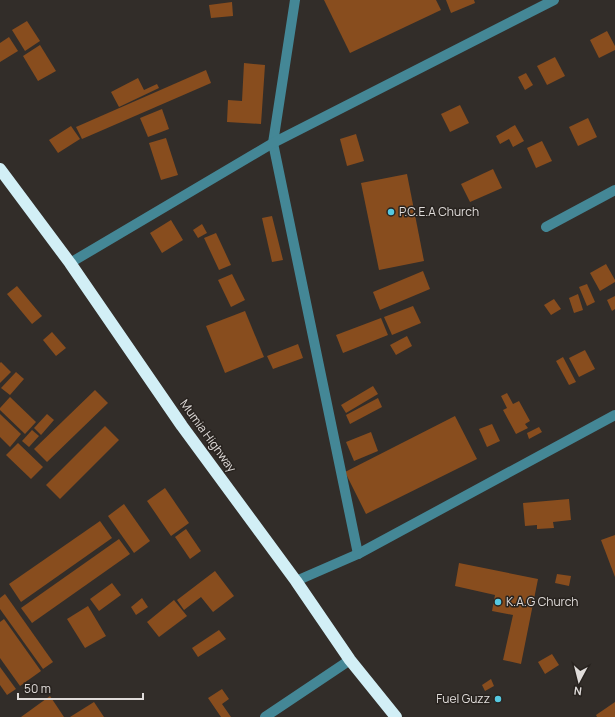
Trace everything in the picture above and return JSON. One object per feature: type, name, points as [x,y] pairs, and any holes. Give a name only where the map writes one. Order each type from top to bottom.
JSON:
[{"type":"highway","name":"Mumia Highway","points":[[0,169],[70,263],[182,426],[296,581],[350,660],[396,717]]},
{"type":"street","points":[[295,0],[273,143],[358,554]]},
{"type":"street","points":[[70,263],[273,143],[554,0]]},
{"type":"street","points":[[546,227],[615,190]]},
{"type":"street","points":[[296,581],[358,554],[615,415]]},
{"type":"street","points":[[265,717],[350,660]]},
{"type":"building","points":[[324,0],[436,0],[441,10],[350,53]]},
{"type":"building","points":[[446,0],[474,0],[475,3],[451,13]]},
{"type":"building","points":[[232,2],[233,16],[211,18],[209,5]]},
{"type":"building","points":[[27,21],[40,41],[25,51],[12,30]]},
{"type":"building","points":[[607,31],[615,46],[615,50],[599,58],[590,40]]},
{"type":"building","points":[[9,37],[18,51],[0,62],[0,43]]},
{"type":"building","points":[[40,45],[56,71],[38,81],[23,56]]},
{"type":"building","points":[[555,57],[565,76],[547,85],[537,66]]},
{"type":"building","points":[[244,63],[265,65],[261,124],[227,122],[228,100],[242,101]]},
{"type":"building","points":[[206,70],[211,83],[82,139],[76,127]]},
{"type":"building","points":[[526,73],[533,85],[525,90],[518,77]]},
{"type":"building","points":[[138,78],[144,90],[157,84],[159,88],[119,107],[111,92]]},
{"type":"building","points":[[460,105],[469,123],[450,132],[441,114]]},
{"type":"building","points":[[162,109],[169,129],[148,137],[140,118]]},
{"type":"building","points":[[588,118],[597,137],[578,146],[569,127]]},
{"type":"building","points":[[515,125],[524,141],[513,147],[509,139],[500,144],[496,136]]},
{"type":"building","points":[[71,126],[80,139],[58,153],[49,140]]},
{"type":"building","points":[[356,134],[364,161],[347,166],[340,139]]},
{"type":"building","points":[[166,138],[178,175],[161,180],[149,143]]},
{"type":"building","points":[[542,141],[552,161],[536,168],[527,148]]},
{"type":"building","points":[[493,169],[502,188],[470,202],[461,184]]},
{"type":"building","points":[[407,174],[424,261],[379,270],[361,183]]},
{"type":"building","points":[[272,216],[283,260],[272,262],[262,218]]},
{"type":"building","points":[[171,220],[183,240],[162,253],[150,233]]},
{"type":"building","points":[[202,224],[207,233],[198,238],[193,230]]},
{"type":"building","points":[[216,233],[231,265],[219,270],[204,238]]},
{"type":"building","points":[[606,264],[615,282],[600,291],[590,273]]},
{"type":"building","points":[[423,271],[430,289],[380,310],[373,292]]},
{"type":"building","points":[[232,274],[245,300],[231,307],[218,280]]},
{"type":"building","points":[[587,284],[595,302],[587,306],[579,287]]},
{"type":"building","points":[[17,286],[42,316],[32,324],[7,294]]},
{"type":"building","points":[[578,294],[583,310],[574,313],[569,298]]},
{"type":"building","points":[[615,296],[615,309],[612,311],[607,300]]},
{"type":"building","points":[[554,299],[561,309],[551,315],[544,305]]},
{"type":"building","points":[[413,306],[421,323],[392,335],[384,317]]},
{"type":"building","points":[[245,311],[264,357],[225,373],[206,326]]},
{"type":"building","points":[[381,318],[388,335],[343,353],[336,335]]},
{"type":"building","points":[[52,332],[66,348],[56,356],[43,340]]},
{"type":"building","points":[[407,336],[412,346],[396,355],[390,345]]},
{"type":"building","points":[[298,344],[303,358],[273,369],[267,356]]},
{"type":"building","points":[[585,350],[595,369],[579,377],[569,358]]},
{"type":"building","points":[[563,357],[576,382],[569,385],[556,361]]},
{"type":"building","points":[[1,362],[11,372],[0,383],[0,363]]},
{"type":"building","points":[[16,372],[24,379],[10,395],[1,388]]},
{"type":"building","points":[[373,386],[378,394],[346,413],[341,405]]},
{"type":"building","points":[[95,390],[108,403],[47,462],[34,449]]},
{"type":"building","points":[[507,393],[513,404],[519,401],[530,421],[525,424],[528,428],[516,434],[503,410],[507,408],[501,396]]},
{"type":"building","points":[[10,397],[36,422],[25,434],[0,410],[0,408]]},
{"type":"building","points":[[378,398],[382,407],[350,424],[346,415]]},
{"type":"building","points":[[0,414],[21,434],[10,447],[0,437]]},
{"type":"building","points":[[47,414],[54,420],[41,435],[34,428]]},
{"type":"building","points":[[455,416],[477,459],[366,514],[345,472]]},
{"type":"building","points":[[492,424],[500,441],[487,447],[479,429]]},
{"type":"building","points":[[105,426],[119,440],[60,499],[46,485]]},
{"type":"building","points":[[539,427],[542,432],[529,439],[527,433]]},
{"type":"building","points":[[32,430],[39,436],[29,447],[22,441]]},
{"type":"building","points":[[371,432],[378,451],[354,461],[346,442]]},
{"type":"building","points":[[18,443],[43,467],[31,479],[6,455]]},
{"type":"building","points":[[165,488],[189,523],[171,536],[147,501]]},
{"type":"building","points":[[569,499],[571,520],[553,522],[554,528],[537,529],[537,525],[525,526],[523,503]]},
{"type":"building","points":[[124,504],[150,541],[134,553],[108,516]]},
{"type":"building","points":[[100,521],[112,538],[21,602],[9,584]]},
{"type":"building","points":[[186,529],[201,551],[190,559],[175,537]]},
{"type":"building","points":[[615,535],[615,577],[601,540]]},
{"type":"building","points":[[119,539],[130,554],[32,623],[21,608]]},
{"type":"building","points":[[459,563],[538,579],[521,664],[503,660],[513,615],[492,611],[495,595],[455,586]]},
{"type":"building","points":[[215,571],[234,596],[213,612],[201,597],[184,610],[177,600]]},
{"type":"building","points":[[557,574],[571,576],[569,586],[555,583]]},
{"type":"building","points":[[112,583],[121,595],[99,611],[90,599]]},
{"type":"building","points":[[5,594],[53,662],[43,669],[0,609],[0,598]]},
{"type":"building","points":[[142,598],[148,607],[136,615],[131,607]]},
{"type":"building","points":[[174,600],[187,616],[159,637],[147,622]]},
{"type":"building","points":[[88,606],[106,636],[85,648],[67,619]]},
{"type":"building","points":[[4,619],[41,671],[20,686],[0,658],[0,622]]},
{"type":"building","points":[[219,630],[226,639],[198,657],[192,648]]},
{"type":"building","points":[[552,654],[559,665],[545,674],[538,662]]},
{"type":"building","points":[[0,667],[16,689],[7,695],[0,685]]},
{"type":"building","points":[[491,679],[494,686],[485,691],[482,685]]},
{"type":"building","points":[[222,689],[229,699],[222,704],[231,717],[221,717],[208,698]]},
{"type":"building","points":[[50,696],[64,717],[21,717]]},
{"type":"building","points":[[94,702],[104,717],[70,717]]},
{"type":"building","points":[[615,702],[615,717],[597,717],[596,715]]},
{"type":"place","name":"P.C.E.A Church","points":[[391,212]]},
{"type":"place","name":"K.A.G Church","points":[[498,602]]},
{"type":"place","name":"Fuel Guzz","points":[[498,699]]}]
